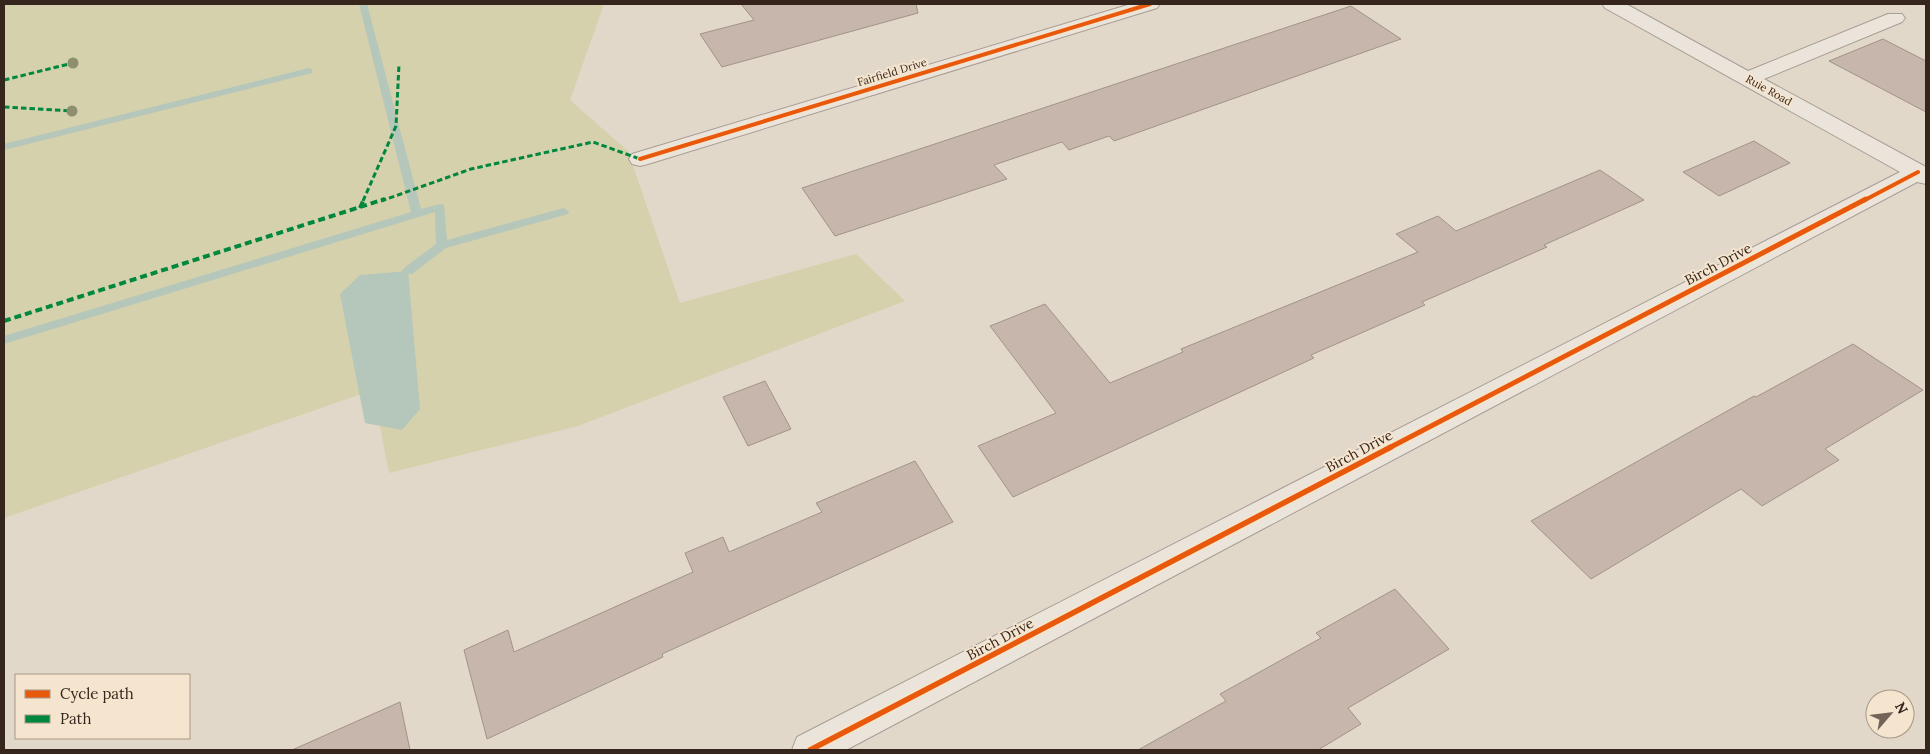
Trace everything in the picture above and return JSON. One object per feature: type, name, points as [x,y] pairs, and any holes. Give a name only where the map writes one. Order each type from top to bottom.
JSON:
[{"type":"street","name":"Fairfield Drive","points":[[640,160],[1150,4]]},
{"type":"street","name":"Ruie Road","points":[[1612,4],[1922,174]]},
{"type":"street","points":[[1748,78],[1895,18]]},
{"type":"street","name":"Birch Drive","points":[[810,750],[1922,174]]},
{"type":"shaded area","points":[[4,4],[604,4],[570,100],[628,151],[680,303],[856,254],[905,301],[578,426],[389,473],[373,390],[4,518]]},
{"type":"shaded area","points":[[408,271],[420,409],[402,430],[365,423],[340,294],[360,275]]},
{"type":"building","points":[[741,4],[916,4],[918,13],[722,67],[700,34],[754,20]]},
{"type":"building","points":[[1351,6],[1401,39],[1114,141],[1109,136],[1069,150],[1062,142],[994,165],[1007,179],[835,236],[802,188]]},
{"type":"building","points":[[1883,39],[1926,61],[1926,112],[1829,61]]},
{"type":"building","points":[[1754,141],[1790,163],[1719,196],[1683,172]]},
{"type":"building","points":[[1600,170],[1644,200],[1544,245],[1547,247],[1422,302],[1425,305],[1311,355],[1314,358],[1013,497],[978,446],[1056,413],[990,326],[1045,304],[1110,383],[1183,352],[1181,349],[1418,252],[1396,234],[1438,216],[1456,231]]},
{"type":"building","points":[[1853,344],[1923,390],[1825,449],[1839,460],[1762,506],[1741,489],[1591,579],[1531,521],[1754,396],[1756,397]]},
{"type":"building","points":[[765,381],[791,429],[748,446],[723,397]]},
{"type":"building","points":[[915,461],[953,522],[662,654],[663,657],[487,739],[464,650],[508,630],[514,652],[693,572],[685,553],[723,537],[729,552],[822,512],[816,503]]},
{"type":"building","points":[[1395,589],[1449,649],[1348,708],[1361,724],[1318,750],[1138,750],[1226,701],[1220,694],[1321,638],[1316,633]]},
{"type":"building","points":[[400,702],[410,750],[292,750]]},
{"type":"waterway","points":[[363,4],[417,214]]},
{"type":"waterway","points":[[4,147],[309,71]]},
{"type":"waterway","points":[[417,214],[440,207],[442,245]]},
{"type":"waterway","points":[[442,245],[564,212]]},
{"type":"waterway","points":[[4,340],[417,214]]},
{"type":"waterway","points":[[408,271],[442,245]]},
{"type":"marked path","points":[[4,80],[73,63]]},
{"type":"marked path","points":[[360,208],[396,126],[399,64]]},
{"type":"marked path","points":[[4,107],[72,111]]},
{"type":"marked path","points":[[4,321],[360,208],[471,169],[593,142],[640,159]]},
{"type":"cycle path","points":[[640,159],[1150,4]]},
{"type":"cycle path","points":[[810,750],[1918,172]]}]
